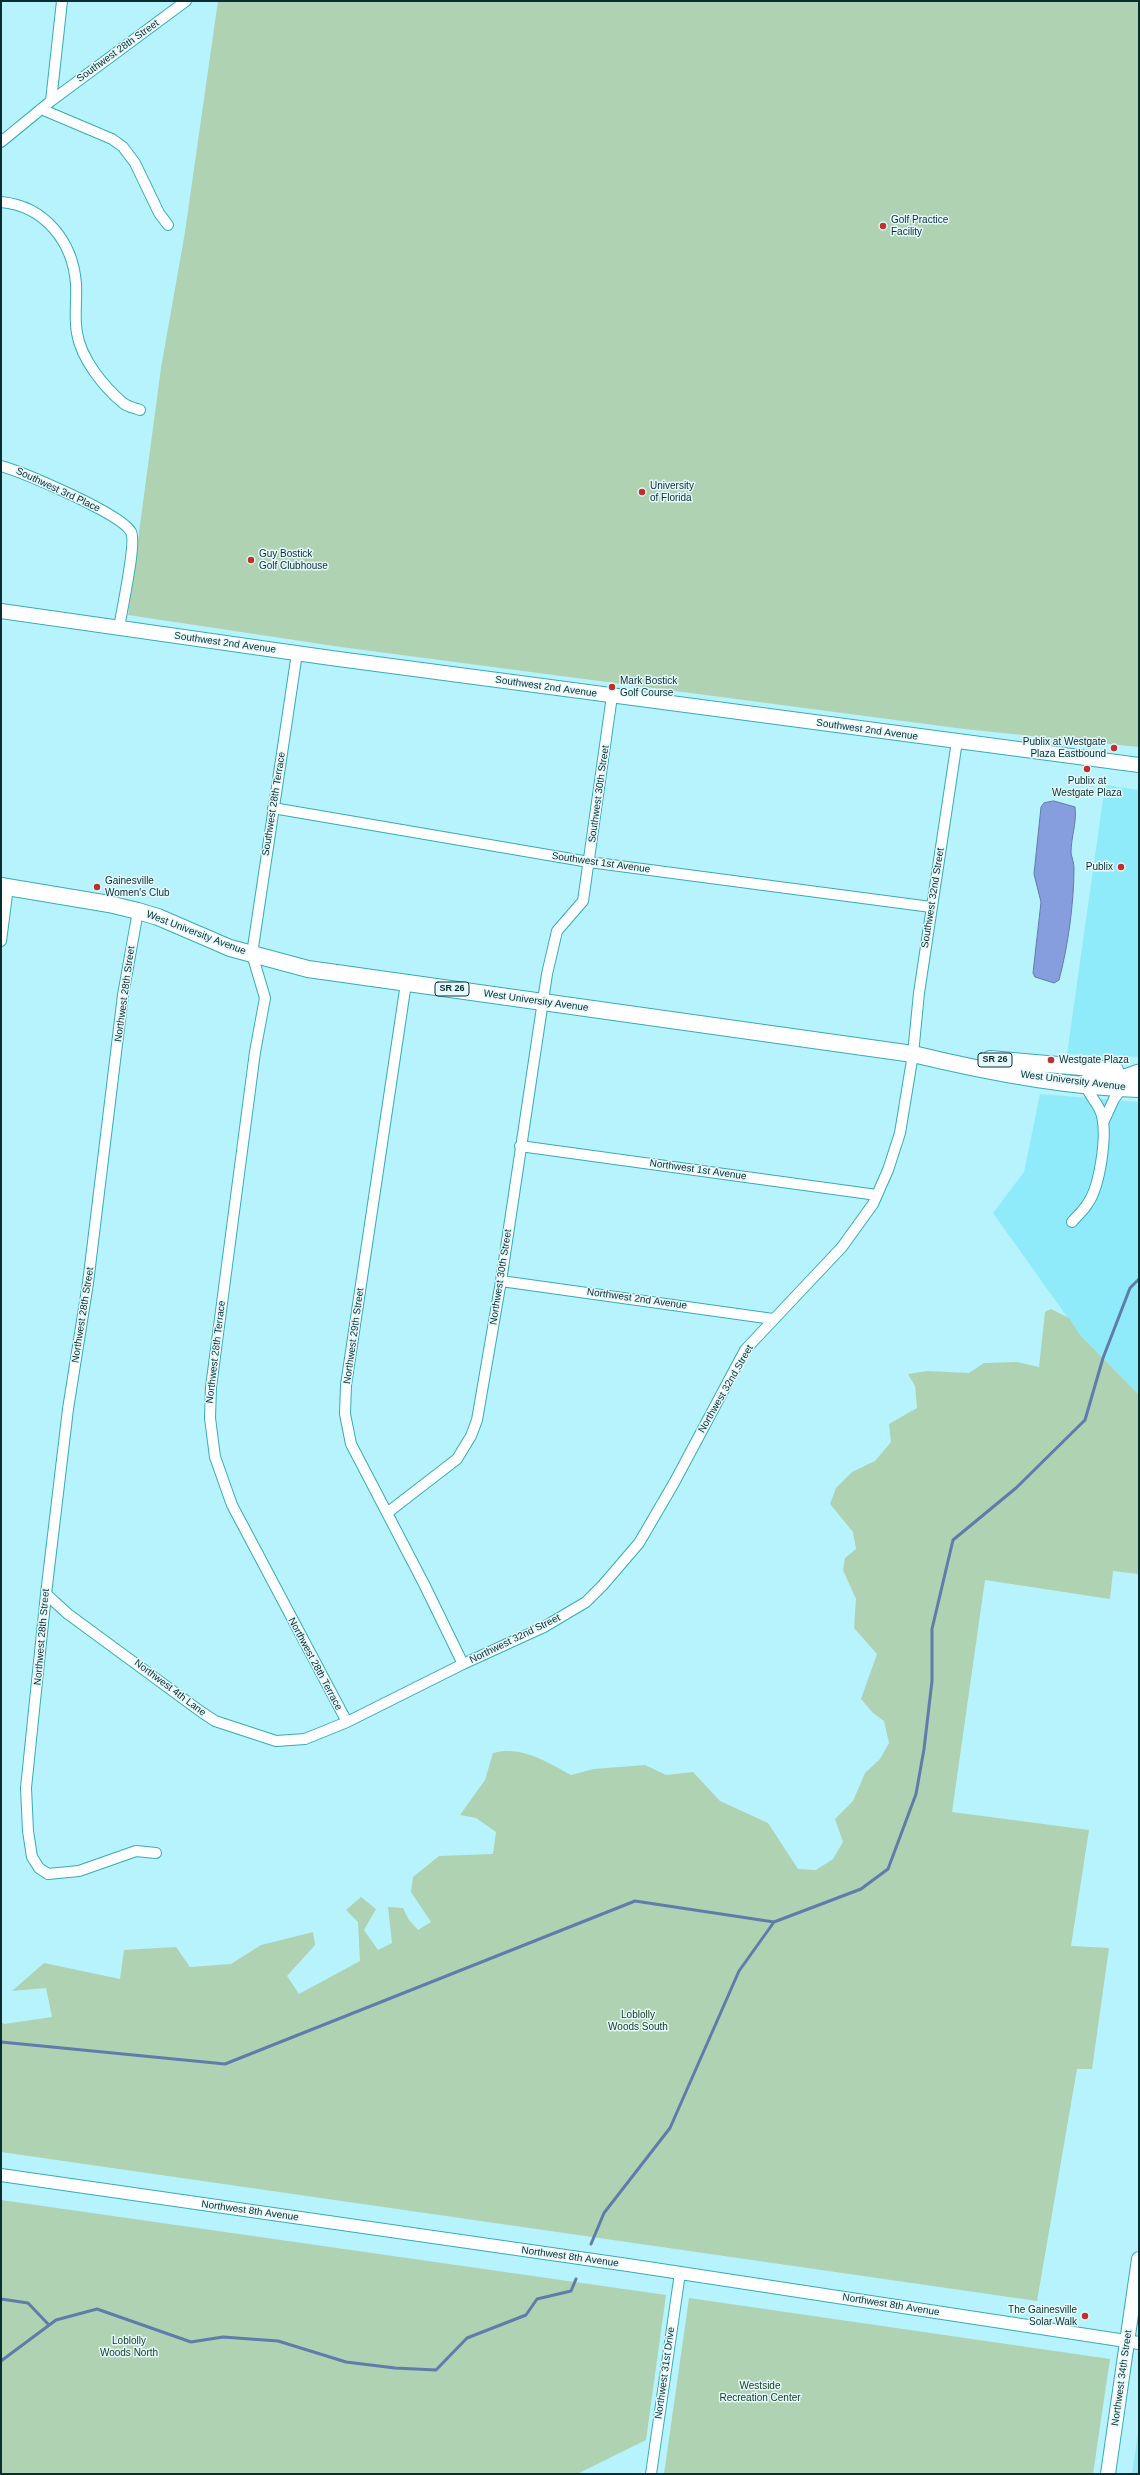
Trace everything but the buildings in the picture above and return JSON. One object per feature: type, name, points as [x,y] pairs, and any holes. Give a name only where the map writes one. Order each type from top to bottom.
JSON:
[{"type":"highway","points":[[1085,1084],[1099,1075],[1125,1078],[1139,1073]]},
{"type":"main road","name":"Southwest 2nd Avenue","points":[[1,611],[612,696],[1139,765]]},
{"type":"main road","name":"West University Avenue","points":[[4,887],[109,904],[138,911],[158,917],[230,948],[308,969],[913,1054],[951,1063],[1085,1084],[1139,1089]]},
{"type":"main road","name":"West University Avenue","points":[[913,1054],[951,1054],[1058,1067],[1139,1073]]},
{"type":"main road","name":"Northwest 34th Street","points":[[1108,2474],[1133,2342],[1139,2259]]},
{"type":"street","points":[[51,101],[62,1]]},
{"type":"street","name":"Southwest 28th Street","points":[[1,142],[51,101],[186,1]]},
{"type":"street","points":[[41,109],[112,139],[124,147],[135,163],[159,213],[168,225]]},
{"type":"street","points":[[1,202],[15,203],[44,219],[64,241],[68,247],[76,284],[75,322],[80,344],[89,363],[124,404],[140,410]]},
{"type":"street","name":"Southwest 3rd Place","points":[[1,466],[35,478],[102,510],[131,531],[132,545],[118,628]]},
{"type":"street","name":"Southwest 28th Terrace","points":[[252,954],[297,653]]},
{"type":"street","name":"Southwest 30th Street","points":[[542,1001],[557,931],[582,901],[590,862],[612,696]]},
{"type":"street","name":"Southwest 32nd Street","points":[[913,1054],[931,907],[957,742]]},
{"type":"street","name":"Southwest 1st Avenue","points":[[273,808],[590,862],[931,907]]},
{"type":"street","points":[[1,941],[4,887]]},
{"type":"street","name":"Northwest 28th Street","points":[[138,911],[123,995],[106,1145],[88,1283],[68,1410],[46,1594],[26,1788],[32,1856],[39,1868],[48,1874],[63,1874],[79,1871],[136,1851],[156,1853]]},
{"type":"street","name":"Northwest 28th Terrace","points":[[252,954],[265,998],[255,1052],[211,1387],[210,1418],[215,1457],[232,1506],[347,1722]]},
{"type":"street","name":"Northwest 29th Street","points":[[406,983],[346,1385],[345,1414],[351,1444],[463,1664]]},
{"type":"street","name":"Northwest 30th Street","points":[[387,1513],[457,1459],[471,1436],[477,1420],[501,1281],[542,1001]]},
{"type":"street","name":"Northwest 32nd Street","points":[[463,1664],[544,1627],[586,1602],[639,1544],[745,1350],[842,1248],[876,1195],[888,1170],[900,1133],[913,1054]]},
{"type":"street","points":[[1072,1222],[1089,1203],[1098,1179],[1103,1123],[1100,1109],[1089,1096],[1085,1084]]},
{"type":"street","points":[[1103,1123],[1114,1100],[1122,1088]]},
{"type":"street","name":"Northwest 1st Avenue","points":[[520,1146],[876,1195]]},
{"type":"street","name":"Northwest 2nd Avenue","points":[[501,1281],[773,1319]]},
{"type":"street","name":"Northwest 4th Lane","points":[[46,1594],[68,1614],[215,1721],[276,1741],[306,1739],[347,1722],[463,1664]]},
{"type":"street","name":"Northwest 8th Avenue","points":[[1,2175],[680,2273],[1133,2342]]},
{"type":"street","name":"Northwest 31st Drive","points":[[651,2474],[680,2273]]},
{"type":"shaded area","points":[[1105,785],[1139,790],[1139,1057],[1067,1054]]},
{"type":"shaded area","points":[[1054,801],[1075,807],[1075,824],[1071,847],[1074,868],[1070,924],[1059,980],[1054,983],[1035,977],[1033,973],[1041,902],[1034,874],[1041,807],[1044,803]]},
{"type":"shaded area","points":[[1040,1094],[1139,1102],[1139,1395],[1080,1335],[993,1213],[1024,1172]]},
{"type":"shaded area","points":[[1139,2426],[1139,2474],[1132,2474]]},
{"type":"green space","name":"Mark Bostick Golf Course","points":[[218,1],[1139,1],[1139,747],[964,729],[341,647],[128,615],[161,368],[185,232]]},
{"type":"green space","name":"Loblolly Woods South","points":[[1051,1309],[1069,1318],[1080,1335],[1139,1395],[1139,1574],[1113,1571],[1110,1599],[985,1580],[952,1812],[1089,1830],[1071,1946],[1109,1948],[1092,2069],[1077,2069],[1037,2301],[1,2152],[1,2022],[4,2024],[52,2017],[46,1988],[12,1991],[44,1963],[120,1979],[124,1950],[176,1947],[190,1967],[231,1964],[261,1945],[313,1932],[315,1945],[287,1976],[299,1994],[360,1961],[358,1922],[346,1910],[361,1897],[376,1909],[364,1930],[378,1950],[392,1943],[388,1907],[403,1908],[409,1920],[418,1930],[431,1922],[411,1892],[413,1877],[439,1856],[493,1854],[496,1832],[476,1818],[460,1815],[485,1780],[493,1753],[514,1751],[524,1753],[543,1760],[571,1775],[594,1769],[645,1765],[666,1775],[693,1772],[720,1801],[768,1823],[798,1869],[816,1870],[833,1859],[843,1842],[835,1819],[853,1801],[865,1773],[880,1759],[889,1743],[884,1721],[873,1713],[861,1699],[877,1654],[854,1628],[856,1599],[843,1570],[845,1558],[856,1549],[853,1532],[830,1504],[836,1488],[852,1472],[875,1461],[891,1442],[889,1424],[917,1408],[915,1386],[908,1374],[928,1371],[969,1373],[984,1363],[1017,1362],[1039,1367],[1045,1312]]},
{"type":"green space","name":"Loblolly Woods North","points":[[1,2200],[666,2295],[646,2440],[577,2474],[1,2474]]},
{"type":"green space","name":"Westside Recreation Center","points":[[689,2298],[1110,2359],[1093,2474],[664,2474]]},
{"type":"waterway","points":[[591,2244],[604,2213],[670,2128],[739,1971],[774,1922],[861,1889],[888,1869],[916,1794],[924,1749],[932,1681],[932,1629],[953,1540],[1016,1488],[1085,1420],[1103,1358],[1130,1288],[1139,1279]]},
{"type":"waterway","points":[[1,2042],[225,2064],[635,1901],[774,1922]]},
{"type":"waterway","points":[[1,2361],[56,2320],[97,2309],[191,2342],[223,2337],[278,2341],[346,2362],[395,2368],[436,2370],[467,2338],[526,2315],[537,2299],[571,2291],[576,2279]]},
{"type":"waterway","points":[[1,2299],[28,2303],[49,2325]]},
{"type":"place","name":"Golf Practice Facility","points":[[883,226]]},
{"type":"place","name":"University of Florida","points":[[642,492]]},
{"type":"place","name":"Guy Bostick Golf Clubhouse","points":[[251,560]]},
{"type":"place","name":"Mark Bostick Golf Course","points":[[612,687]]},
{"type":"place","name":"Publix at Westgate Plaza Eastbound","points":[[1114,748]]},
{"type":"place","name":"Publix at Westgate Plaza","points":[[1087,769]]},
{"type":"place","name":"Publix","points":[[1121,867]]},
{"type":"place","name":"Gainesville Women's Club","points":[[97,887]]},
{"type":"place","name":"Westgate Plaza","points":[[1051,1060]]},
{"type":"place","name":"The Gainesville Solar Walk","points":[[1085,2316]]}]
